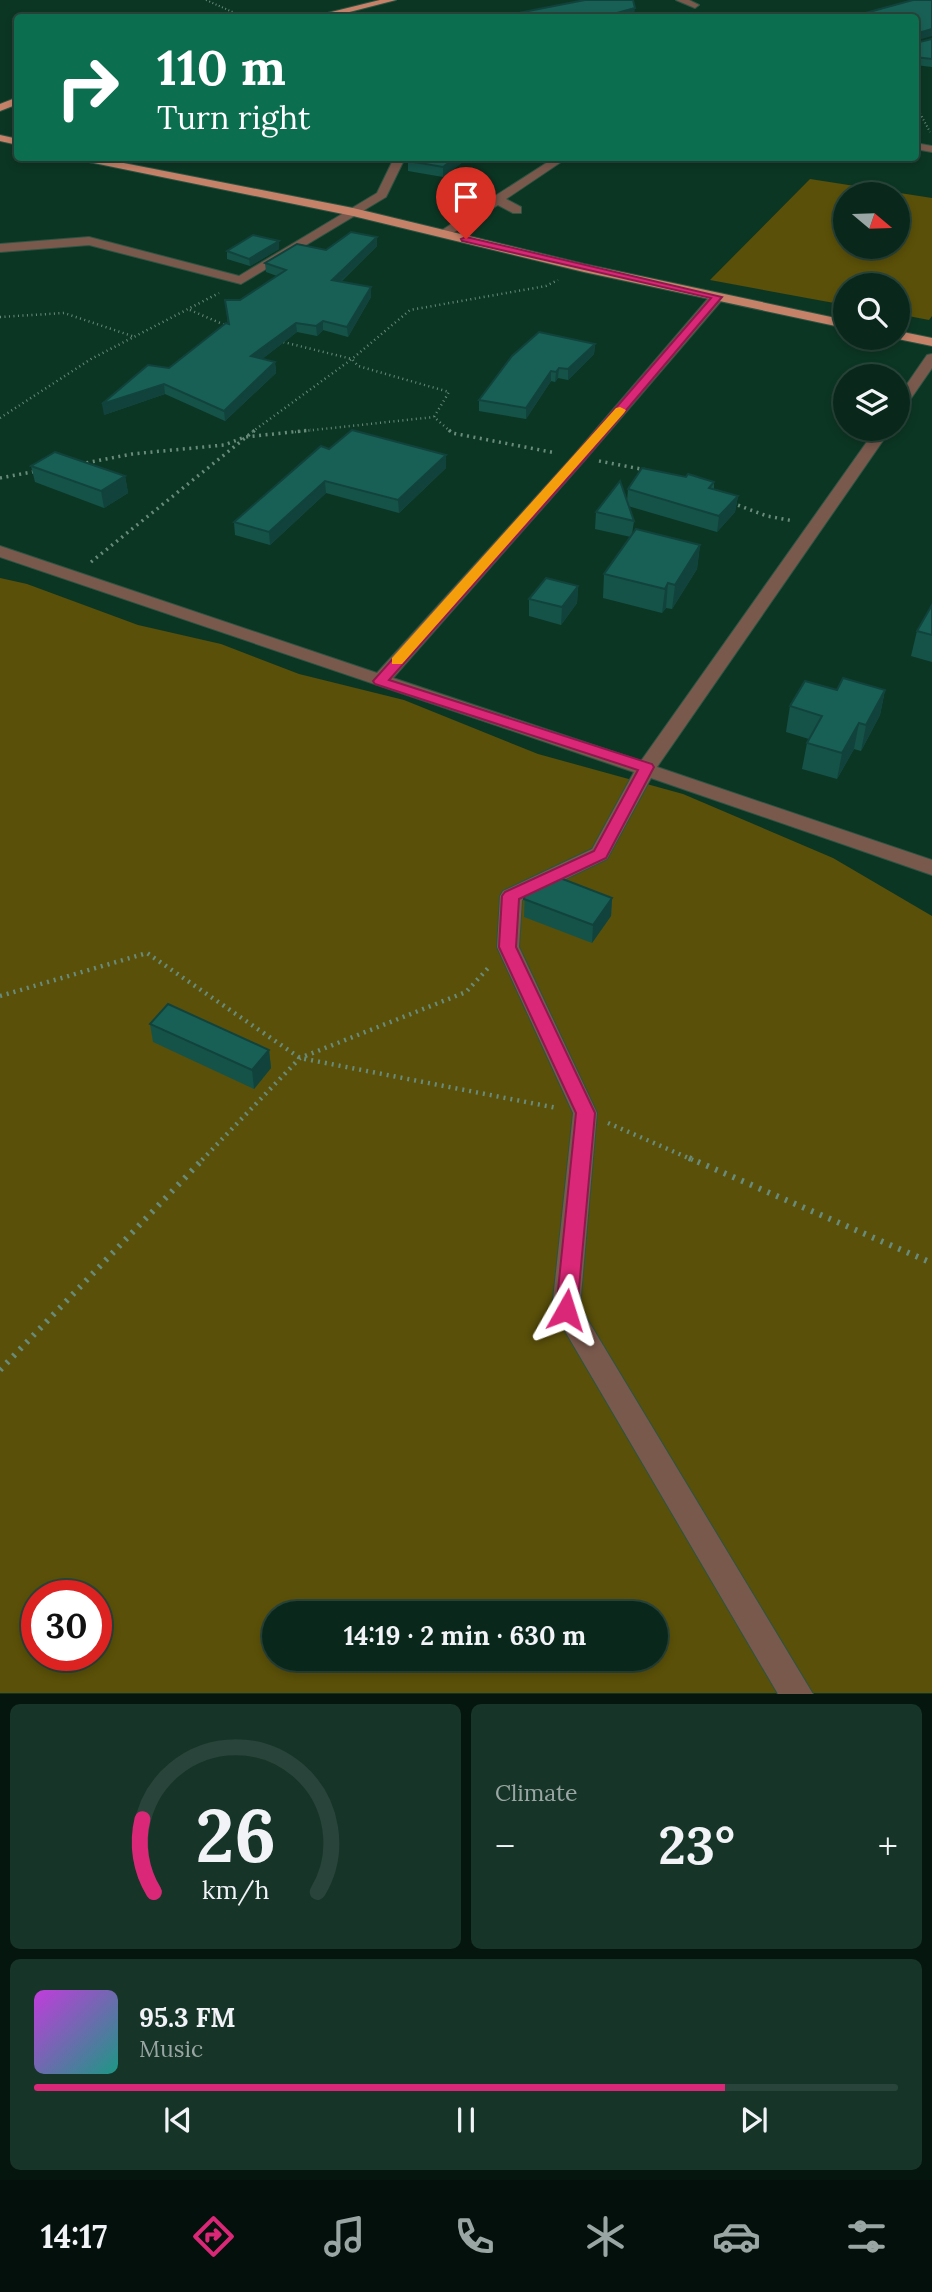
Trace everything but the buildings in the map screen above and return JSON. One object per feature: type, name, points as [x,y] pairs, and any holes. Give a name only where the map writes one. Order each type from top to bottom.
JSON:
[{"type":"main road","points":[[329,14],[392,0]]},
{"type":"main road","points":[[99,161],[353,212],[584,268],[833,321]]},
{"type":"main road","points":[[910,337],[932,342]]},
{"type":"street","points":[[680,0],[695,5]]},
{"type":"street","points":[[384,193],[398,161]]},
{"type":"street","points":[[0,248],[89,242],[241,280],[383,195],[398,161]]},
{"type":"street","points":[[442,234],[468,220],[556,161]]},
{"type":"street","points":[[493,201],[507,203],[517,209]]},
{"type":"street","points":[[380,681],[579,458],[717,297]]},
{"type":"street","points":[[910,390],[932,358]]},
{"type":"street","points":[[797,1693],[566,1310],[585,1113],[508,947],[511,896],[600,854],[646,767],[875,441]]},
{"type":"street","points":[[0,551],[380,681],[646,767],[932,868]]},
{"type":"path","points":[[206,0],[237,14]]},
{"type":"path","points":[[919,112],[932,136]]},
{"type":"path","points":[[74,576],[245,437],[352,359],[410,310],[546,286],[584,268]]},
{"type":"path","points":[[0,418],[91,359],[190,310],[241,280]]},
{"type":"path","points":[[190,310],[237,330]]},
{"type":"path","points":[[0,317],[64,313],[135,337]]},
{"type":"path","points":[[275,340],[352,359],[358,366],[449,392],[434,417]]},
{"type":"path","points":[[79,464],[132,454],[224,445],[245,437],[434,417],[452,433],[656,472]]},
{"type":"path","points":[[0,478],[40,471]]},
{"type":"path","points":[[730,501],[766,516],[817,525]]},
{"type":"path","points":[[0,1370],[299,1058],[466,992],[508,947]]},
{"type":"path","points":[[0,996],[147,953],[299,1058],[585,1113],[932,1263]]},
{"type":"shaded area","points":[[810,179],[833,183],[833,259],[910,259],[910,195],[932,198],[932,316],[929,320],[910,316],[910,273],[833,273],[833,303],[710,280]]},
{"type":"shaded area","points":[[0,578],[27,584],[138,625],[221,644],[299,674],[404,700],[538,754],[683,794],[833,858],[932,916],[932,1693],[0,1693]]},
{"type":"slow traffic","points":[[397,661],[620,410]]},
{"type":"route","points":[[466,239],[717,297],[579,458],[380,681],[646,767],[600,854],[511,896],[508,947],[585,1113],[566,1310]]}]
